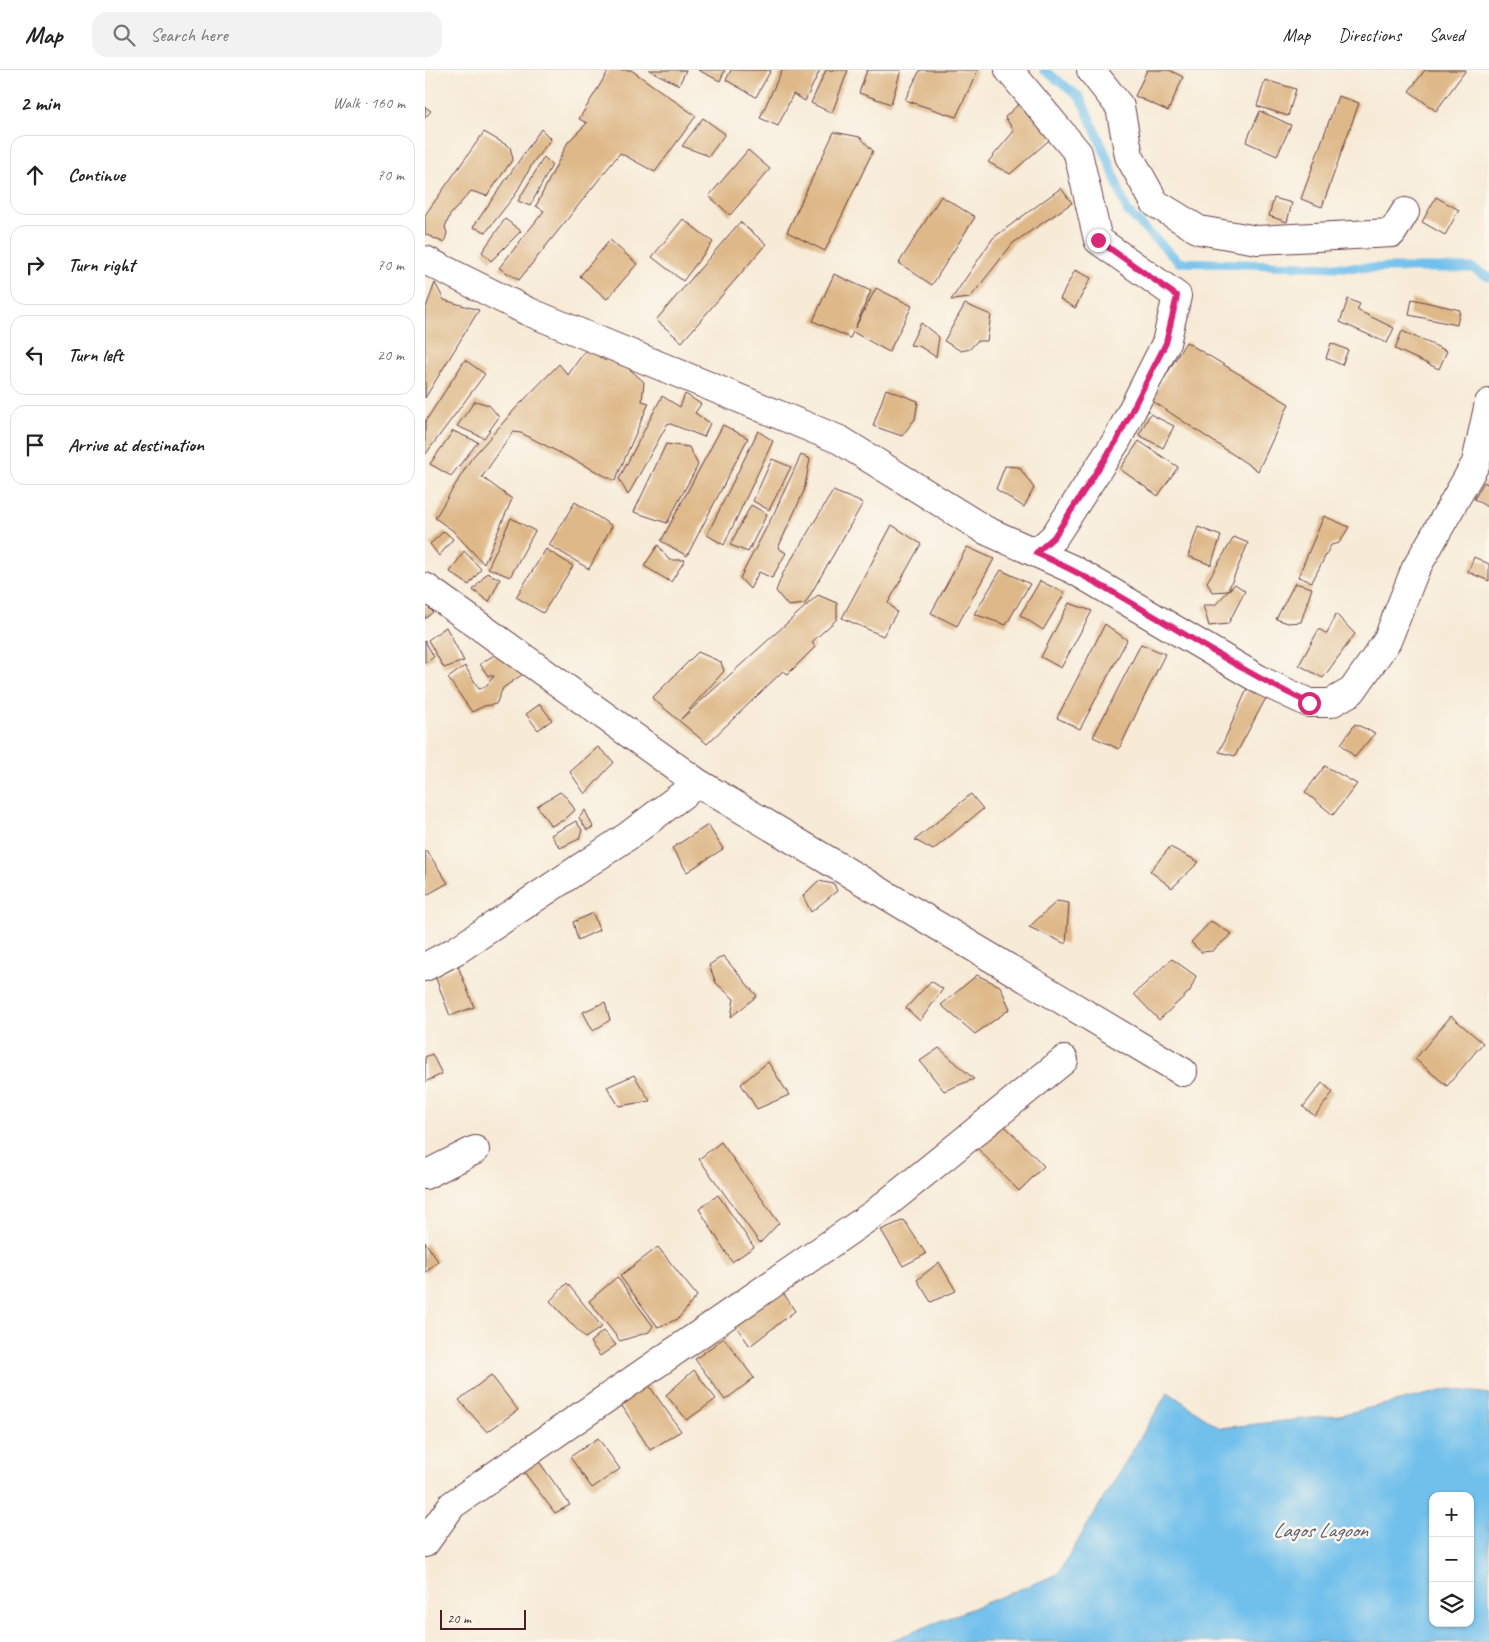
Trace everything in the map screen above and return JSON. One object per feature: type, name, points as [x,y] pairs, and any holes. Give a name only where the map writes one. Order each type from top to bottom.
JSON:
[{"type":"street","points":[[1009,70],[1078,153],[1098,240],[1177,296],[1166,343],[1117,440],[1054,537],[1036,553]]},
{"type":"street","points":[[1091,70],[1120,107],[1129,156],[1155,203],[1199,230],[1257,240],[1392,234],[1405,212]]},
{"type":"street","points":[[425,260],[527,311],[840,440],[985,530],[1074,570],[1262,681],[1309,703],[1331,703],[1353,691],[1387,641],[1415,570],[1476,463],[1489,403]]},
{"type":"street","points":[[425,587],[698,783],[1183,1072]]},
{"type":"street","points":[[425,966],[457,950],[628,836],[698,783]]},
{"type":"street","points":[[425,1542],[452,1505],[875,1213],[1064,1060]]},
{"type":"street","points":[[425,1175],[475,1150]]},
{"type":"water","name":"Lagos Lagoon","points":[[1450,1389],[1489,1394],[1489,1642],[888,1642],[1058,1574],[1168,1392],[1220,1428],[1340,1415]]},
{"type":"building","points":[[609,70],[631,70],[696,116],[655,172],[620,153],[519,280],[499,268],[544,211],[536,206],[568,142],[587,123],[579,119]]},
{"type":"building","points":[[649,70],[686,70],[679,85]]},
{"type":"building","points":[[698,70],[725,70],[720,81]]},
{"type":"building","points":[[731,70],[771,70],[756,97],[726,80]]},
{"type":"building","points":[[782,70],[820,70],[805,101],[793,94],[778,126],[760,118]]},
{"type":"building","points":[[826,70],[848,70],[832,113],[811,103]]},
{"type":"building","points":[[867,70],[901,70],[891,104],[859,93]]},
{"type":"building","points":[[920,70],[978,70],[956,117],[905,100]]},
{"type":"building","points":[[1147,70],[1169,70],[1183,77],[1168,111],[1135,96]]},
{"type":"building","points":[[1425,70],[1466,70],[1436,111],[1409,91]]},
{"type":"building","points":[[1265,80],[1296,89],[1288,116],[1257,106]]},
{"type":"building","points":[[1338,96],[1359,103],[1322,207],[1301,199]]},
{"type":"building","points":[[1024,99],[1054,136],[1010,174],[988,162],[1014,131],[1005,117]]},
{"type":"building","points":[[425,107],[431,111],[425,118]]},
{"type":"building","points":[[1260,111],[1291,125],[1277,156],[1246,142]]},
{"type":"building","points":[[703,118],[725,134],[709,156],[682,146]]},
{"type":"building","points":[[541,129],[551,139],[534,161],[515,195],[486,232],[473,227]]},
{"type":"building","points":[[484,132],[510,147],[513,159],[487,196],[471,191],[450,215],[445,227],[447,233],[444,243],[425,234],[425,215]]},
{"type":"building","points":[[834,132],[860,137],[873,151],[825,251],[787,232]]},
{"type":"building","points":[[748,150],[770,169],[730,215],[709,196]]},
{"type":"building","points":[[544,157],[552,165],[530,206],[518,201]]},
{"type":"building","points":[[1061,188],[1072,203],[1013,243],[970,298],[951,300],[993,238]]},
{"type":"building","points":[[941,196],[975,217],[932,285],[899,263]]},
{"type":"building","points":[[1436,197],[1459,210],[1445,235],[1422,222]]},
{"type":"building","points":[[1274,198],[1292,203],[1287,222],[1269,216]]},
{"type":"building","points":[[505,219],[521,231],[491,261],[482,252]]},
{"type":"building","points":[[683,219],[713,242],[683,281],[652,257]]},
{"type":"building","points":[[740,222],[766,244],[682,342],[656,320]]},
{"type":"building","points":[[610,240],[637,264],[607,299],[580,276]]},
{"type":"building","points":[[1075,270],[1091,278],[1075,308],[1060,299]]},
{"type":"building","points":[[834,274],[871,291],[855,328],[876,288],[912,306],[889,352],[853,332],[850,338],[813,321]]},
{"type":"building","points":[[435,283],[444,300],[479,310],[425,398],[425,310]]},
{"type":"building","points":[[1348,299],[1360,304],[1357,310],[1394,328],[1387,343],[1340,322]]},
{"type":"building","points":[[1412,299],[1460,310],[1457,325],[1409,315]]},
{"type":"building","points":[[965,304],[991,315],[987,341],[977,341],[970,349],[961,351],[944,341]]},
{"type":"building","points":[[921,323],[939,337],[936,357],[919,346],[910,345]]},
{"type":"building","points":[[1402,331],[1447,351],[1439,369],[1395,349]]},
{"type":"building","points":[[1186,342],[1289,404],[1258,471],[1151,400]]},
{"type":"building","points":[[1331,343],[1348,350],[1342,365],[1326,358]]},
{"type":"building","points":[[587,348],[605,361],[613,354],[644,382],[642,401],[649,403],[615,481],[521,433],[513,432],[482,477],[512,499],[484,564],[452,530],[435,518],[471,459],[516,408],[559,364],[568,375]]},
{"type":"building","points":[[465,360],[485,374],[425,455],[425,422]]},
{"type":"building","points":[[886,389],[918,401],[915,419],[902,436],[873,426]]},
{"type":"building","points":[[685,394],[701,404],[695,413],[710,423],[704,437],[668,423],[628,495],[619,479],[662,396],[680,407]]},
{"type":"building","points":[[475,401],[489,405],[499,417],[484,438],[457,426]]},
{"type":"building","points":[[1150,414],[1174,426],[1163,448],[1139,435]]},
{"type":"building","points":[[723,425],[748,438],[687,556],[661,541]]},
{"type":"building","points":[[453,431],[478,442],[451,476],[430,464]]},
{"type":"building","points":[[758,431],[773,441],[724,545],[707,535]]},
{"type":"building","points":[[1139,441],[1178,467],[1158,496],[1120,469]]},
{"type":"building","points":[[666,444],[689,447],[698,465],[667,523],[634,512]]},
{"type":"building","points":[[801,455],[810,459],[804,491],[778,548],[786,553],[772,578],[759,572],[750,589],[740,578],[774,513]]},
{"type":"building","points":[[772,459],[791,467],[769,510],[753,501]]},
{"type":"building","points":[[1005,466],[1019,467],[1034,488],[1024,507],[996,489]]},
{"type":"building","points":[[1484,482],[1489,485],[1489,508],[1474,499]]},
{"type":"building","points":[[833,491],[863,503],[805,604],[788,606],[776,591],[782,575]]},
{"type":"building","points":[[575,502],[612,526],[589,569],[549,545]]},
{"type":"building","points":[[751,505],[767,514],[748,552],[730,545]]},
{"type":"building","points":[[1324,516],[1349,527],[1339,543],[1331,545],[1312,582],[1298,577]]},
{"type":"building","points":[[511,518],[535,531],[510,577],[488,568]]},
{"type":"building","points":[[892,525],[921,544],[888,603],[897,612],[883,636],[842,618]]},
{"type":"building","points":[[1198,527],[1221,536],[1211,565],[1188,556]]},
{"type":"building","points":[[444,531],[453,539],[439,556],[430,544]]},
{"type":"building","points":[[1234,537],[1248,543],[1228,591],[1212,592],[1207,582]]},
{"type":"building","points":[[658,545],[669,560],[685,560],[671,582],[644,566]]},
{"type":"building","points":[[967,547],[994,559],[957,626],[931,613]]},
{"type":"building","points":[[546,549],[573,566],[543,613],[516,597]]},
{"type":"building","points":[[464,551],[481,569],[469,585],[450,572]]},
{"type":"building","points":[[1474,557],[1489,564],[1489,581],[1468,572]]},
{"type":"building","points":[[1001,570],[1030,584],[1006,625],[974,614]]},
{"type":"building","points":[[487,573],[500,579],[489,602],[473,590]]},
{"type":"building","points":[[1040,581],[1065,593],[1043,630],[1020,615]]},
{"type":"building","points":[[1295,583],[1312,588],[1301,622],[1288,623],[1276,619]]},
{"type":"building","points":[[1235,584],[1245,591],[1228,624],[1209,626],[1203,605],[1215,605]]},
{"type":"building","points":[[818,595],[837,603],[837,619],[812,642],[815,647],[788,674],[783,671],[707,744],[652,698],[698,652],[721,662],[724,671],[681,719]]},
{"type":"building","points":[[1069,603],[1092,611],[1061,668],[1041,657]]},
{"type":"building","points":[[425,604],[433,612],[425,619]]},
{"type":"building","points":[[1336,614],[1355,634],[1323,678],[1299,665],[1319,629],[1327,634]]},
{"type":"building","points":[[1105,624],[1127,640],[1080,729],[1057,718]]},
{"type":"building","points":[[446,627],[464,661],[444,668],[428,640]]},
{"type":"building","points":[[425,641],[434,657],[425,663]]},
{"type":"building","points":[[1141,644],[1165,654],[1119,749],[1093,737]]},
{"type":"building","points":[[499,652],[523,674],[503,688],[496,704],[484,706],[472,712],[448,678],[465,666],[479,689],[485,687],[494,676],[488,676],[480,664]]},
{"type":"building","points":[[1248,687],[1266,698],[1235,756],[1219,752]]},
{"type":"building","points":[[540,704],[552,720],[538,730],[526,714]]},
{"type":"building","points":[[1355,724],[1375,733],[1355,757],[1341,744]]},
{"type":"building","points":[[598,747],[614,762],[585,794],[570,772]]},
{"type":"building","points":[[1325,766],[1357,784],[1333,815],[1305,792]]},
{"type":"building","points":[[560,792],[568,799],[575,810],[564,820],[551,826],[537,806]]},
{"type":"building","points":[[971,794],[983,809],[933,850],[915,840]]},
{"type":"building","points":[[585,810],[593,827],[587,830],[579,818]]},
{"type":"building","points":[[576,821],[582,830],[579,839],[560,848],[551,835]]},
{"type":"building","points":[[708,825],[723,849],[687,872],[672,848]]},
{"type":"building","points":[[1170,847],[1199,862],[1172,888],[1150,871]]},
{"type":"building","points":[[427,851],[448,883],[425,896],[425,852]]},
{"type":"building","points":[[818,881],[834,884],[837,891],[811,912],[803,896]]},
{"type":"building","points":[[1057,901],[1069,903],[1066,944],[1029,927]]},
{"type":"building","points":[[593,913],[599,930],[578,940],[573,922]]},
{"type":"building","points":[[1211,921],[1232,934],[1212,951],[1201,952],[1191,942]]},
{"type":"building","points":[[723,956],[757,996],[731,1017],[734,999],[716,983],[709,965]]},
{"type":"building","points":[[1172,959],[1196,976],[1190,991],[1159,1020],[1134,994]]},
{"type":"building","points":[[458,966],[474,1007],[450,1016],[435,976]]},
{"type":"building","points":[[977,975],[1000,986],[1010,1009],[975,1034],[941,1005]]},
{"type":"building","points":[[931,981],[943,989],[920,1021],[906,1008]]},
{"type":"building","points":[[605,1002],[610,1020],[593,1031],[583,1012]]},
{"type":"building","points":[[1451,1016],[1483,1043],[1447,1086],[1415,1059]]},
{"type":"building","points":[[939,1048],[974,1079],[944,1091],[920,1061]]},
{"type":"building","points":[[432,1054],[442,1074],[425,1082],[425,1057]]},
{"type":"building","points":[[768,1062],[789,1095],[757,1109],[741,1084]]},
{"type":"building","points":[[634,1075],[650,1101],[619,1106],[607,1087]]},
{"type":"building","points":[[1322,1083],[1333,1092],[1315,1116],[1303,1107]]},
{"type":"building","points":[[1000,1121],[1044,1166],[1019,1191],[975,1146]]},
{"type":"building","points":[[721,1142],[779,1223],[760,1243],[699,1159]]},
{"type":"building","points":[[718,1195],[754,1247],[732,1262],[699,1209]]},
{"type":"building","points":[[904,1220],[926,1254],[903,1266],[881,1230]]},
{"type":"building","points":[[425,1242],[438,1261],[425,1273]]},
{"type":"building","points":[[658,1247],[697,1296],[678,1319],[658,1327],[620,1276]]},
{"type":"building","points":[[939,1262],[956,1291],[931,1302],[917,1280]]},
{"type":"building","points":[[617,1277],[653,1326],[649,1332],[620,1341],[589,1301]]},
{"type":"building","points":[[567,1283],[602,1327],[585,1338],[550,1301]]},
{"type":"building","points":[[780,1288],[795,1311],[750,1346],[735,1325]]},
{"type":"building","points":[[603,1331],[616,1345],[600,1356],[590,1342]]},
{"type":"building","points":[[724,1338],[754,1378],[725,1400],[695,1359]]},
{"type":"building","points":[[694,1370],[716,1399],[687,1420],[666,1395]]},
{"type":"building","points":[[491,1375],[518,1410],[487,1432],[459,1400]]},
{"type":"building","points":[[645,1380],[681,1431],[650,1450],[617,1398]]},
{"type":"building","points":[[598,1438],[620,1469],[592,1488],[570,1457]]},
{"type":"building","points":[[535,1456],[570,1505],[555,1513],[521,1468]]},
{"type":"waterway","points":[[1044,70],[1080,97],[1107,157],[1127,211],[1179,262],[1371,268],[1472,268],[1489,277]]},
{"type":"route","points":[[1098,240],[1177,296],[1166,343],[1117,440],[1054,537],[1036,553],[1074,570],[1262,681],[1309,703]]}]
